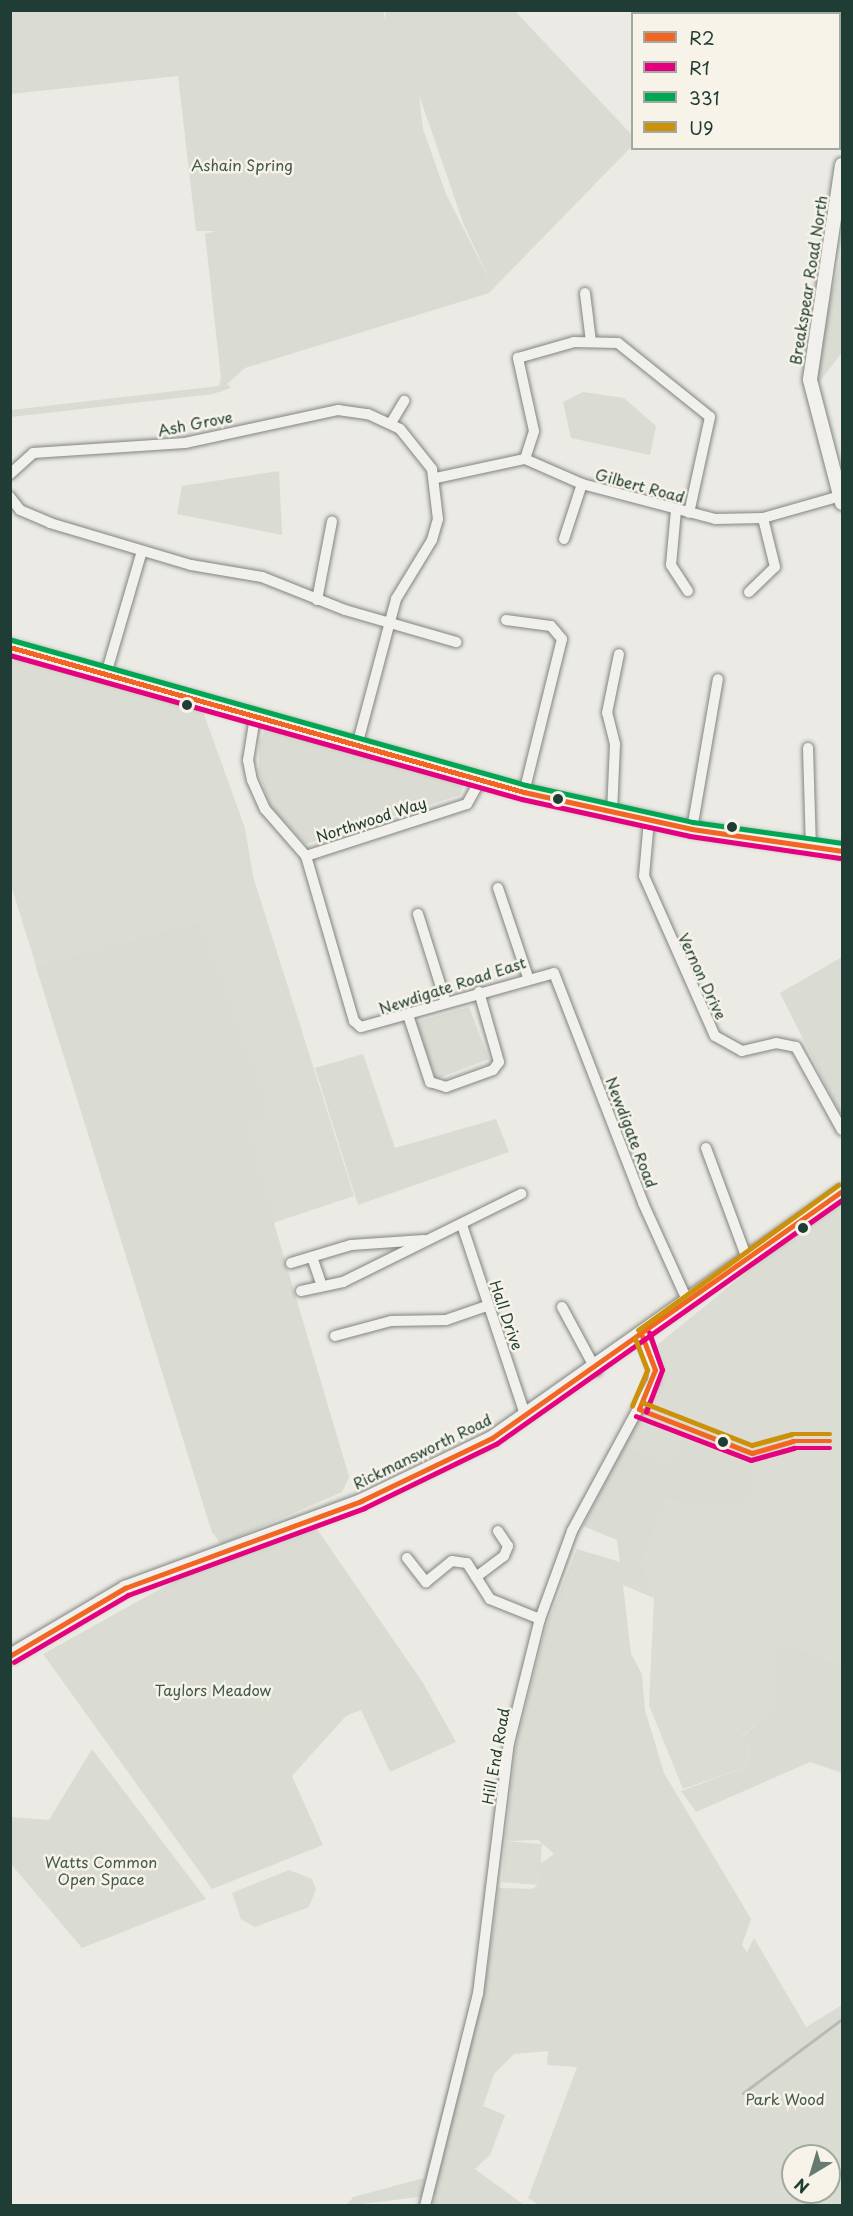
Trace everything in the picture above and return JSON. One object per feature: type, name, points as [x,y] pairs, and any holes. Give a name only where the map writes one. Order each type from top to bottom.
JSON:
[{"type":"street","name":"Breakspear Road North","points":[[841,500],[810,380],[843,165]]},
{"type":"street","points":[[585,293],[591,342]]},
{"type":"street","points":[[435,478],[525,459],[534,431],[518,358],[574,342],[618,344],[710,417],[689,513]]},
{"type":"street","points":[[391,423],[404,401]]},
{"type":"street","name":"Ash Grove","points":[[10,474],[33,453],[178,444],[338,410],[391,423],[419,448],[435,478],[439,503],[432,540],[402,587],[389,623],[357,746]]},
{"type":"street","name":"Gilbert Road","points":[[525,459],[582,484],[689,513],[763,518],[841,500]]},
{"type":"street","points":[[564,539],[582,484]]},
{"type":"street","points":[[10,496],[27,514],[142,551],[262,577],[317,600],[456,642]]},
{"type":"street","points":[[676,510],[671,565],[688,591]]},
{"type":"street","points":[[749,592],[775,567],[763,518]]},
{"type":"street","points":[[317,600],[332,521]]},
{"type":"street","points":[[106,674],[142,551]]},
{"type":"street","points":[[506,620],[551,626],[562,639],[524,792]]},
{"type":"street","points":[[10,647],[524,792],[692,829],[843,851]]},
{"type":"street","points":[[612,813],[615,744],[608,713],[619,654]]},
{"type":"street","points":[[692,829],[718,679]]},
{"type":"street","name":"Northwood Way","points":[[255,717],[248,760],[252,780],[265,809],[306,856],[467,804],[480,781]]},
{"type":"street","points":[[808,748],[811,847]]},
{"type":"street","name":"Vernon Drive","points":[[649,820],[644,876],[715,1036],[745,1052],[776,1043],[796,1047],[843,1130]]},
{"type":"street","name":"Newdigate Road East","points":[[306,856],[354,1021],[369,1027],[528,977],[554,972]]},
{"type":"street","points":[[498,888],[528,977]]},
{"type":"street","points":[[418,914],[447,1003]]},
{"type":"street","name":"Newdigate Road","points":[[554,972],[643,1203],[687,1300]]},
{"type":"street","points":[[408,1015],[430,1082],[446,1087],[493,1070],[499,1062],[479,992]]},
{"type":"street","points":[[706,1148],[746,1256]]},
{"type":"street","name":"Rickmansworth Road","points":[[10,1656],[125,1588],[361,1501],[492,1438],[525,1414],[596,1370],[746,1256],[843,1191]]},
{"type":"street","points":[[301,1291],[322,1286],[462,1226],[521,1194]]},
{"type":"street","name":"Hall Drive","points":[[462,1226],[525,1414]]},
{"type":"street","points":[[291,1263],[351,1245],[430,1240]]},
{"type":"street","points":[[312,1257],[322,1286]]},
{"type":"street","points":[[335,1336],[391,1321],[446,1320],[487,1306]]},
{"type":"street","points":[[562,1307],[596,1370]]},
{"type":"street","name":"Hill End Road","points":[[425,2205],[478,1994],[509,1743],[540,1618],[572,1531],[653,1381],[655,1370],[642,1336]]},
{"type":"street","points":[[476,1577],[504,1556],[508,1546],[498,1531]]},
{"type":"street","points":[[407,1558],[426,1582],[452,1561],[467,1563],[490,1599],[540,1618]]},
{"type":"shaded area","points":[[10,656],[202,709],[245,828],[253,876],[354,1196],[273,1223],[349,1477],[342,1492],[221,1544],[212,1532],[11,885]]},
{"type":"shaded area","points":[[842,1195],[842,1664],[780,1641],[773,1662],[781,1703],[742,1736],[748,1743],[749,1766],[683,1789],[649,1705],[654,1598],[643,1561],[677,1469],[625,1445],[661,1371],[652,1349]]},
{"type":"shaded area","points":[[505,1841],[542,1844],[539,1885],[502,1882]]},
{"type":"shaded area","points":[[289,1870],[312,1879],[316,1889],[309,1907],[255,1927],[241,1919],[232,1893]]},
{"type":"green space","name":"Ashain Spring","points":[[11,10],[384,11],[384,20],[386,11],[515,11],[631,134],[631,147],[489,293],[245,368],[227,384],[231,388],[213,394],[11,417],[11,410],[219,386],[221,378],[205,234],[215,231],[196,231],[178,76],[11,94]],"holes":[[[419,95],[464,225],[492,285],[446,194],[423,129]]]},
{"type":"green space","points":[[842,251],[842,352],[818,384],[815,361]]},
{"type":"green space","points":[[583,392],[624,398],[656,426],[650,455],[571,438],[563,402]]},
{"type":"green space","points":[[279,471],[282,535],[177,514],[182,486]]},
{"type":"green space","points":[[267,723],[465,779],[460,795],[306,844],[271,807],[259,773],[259,744]]},
{"type":"green space","points":[[199,923],[269,1114],[245,1125],[349,1477],[342,1492],[221,1544],[212,1532],[36,967]]},
{"type":"green space","points":[[842,957],[842,1117],[780,993]]},
{"type":"green space","points":[[469,1007],[489,1059],[436,1079],[416,1022]]},
{"type":"green space","points":[[363,1054],[395,1148],[496,1119],[509,1152],[358,1205],[315,1068]]},
{"type":"green space","name":"Park Wood","points":[[685,1433],[735,1452],[753,1470],[753,1497],[726,1505],[666,1499],[643,1561],[654,1598],[623,1585],[631,1654],[642,1674],[645,1710],[664,1773],[751,1919],[742,1945],[747,1952],[754,1938],[806,2027],[842,2005],[842,2205],[539,2205],[528,2198],[577,2067],[547,2065],[548,2051],[514,2054],[494,2074],[483,2106],[505,2115],[490,2155],[475,2169],[524,2205],[433,2205],[435,2195],[346,2206],[353,2197],[424,2178],[470,2005],[485,1983],[499,1888],[532,1889],[539,1884],[540,1864],[554,1854],[538,1840],[505,1841],[516,1746],[546,1627],[577,1549],[620,1562],[617,1540],[583,1526],[625,1445],[672,1466]]},
{"type":"green space","name":"Taylors Meadow","points":[[317,1529],[423,1683],[456,1742],[390,1772],[361,1710],[346,1716],[292,1776],[323,1845],[212,1889],[43,1654],[180,1578],[295,1531]]},
{"type":"green space","points":[[780,1641],[842,1664],[842,1773],[810,1762],[696,1812],[681,1791],[749,1766],[748,1743],[742,1737],[780,1703],[773,1662]]},
{"type":"green space","name":"Watts Common Open Space","points":[[92,1749],[206,1899],[82,1948],[11,1864],[11,1817],[49,1820]]},
{"type":"waterway","points":[[743,2093],[842,2019]]},
{"type":"transit line","name":"331","points":[[12,640],[526,785],[693,822],[842,843]]},
{"type":"transit line","name":"R2","points":[[10,647],[524,792],[692,829],[842,851]]},
{"type":"transit line","name":"R1","points":[[10,655],[522,799],[690,836],[841,858]]},
{"type":"transit line","name":"U9","points":[[638,1330],[838,1185]]},
{"type":"transit line","name":"R2","points":[[10,1656],[125,1588],[361,1501],[492,1438],[842,1191]]},
{"type":"transit line","name":"R1","points":[[14,1662],[128,1595],[364,1508],[496,1444],[842,1200]]},
{"type":"transit line","name":"R1","points":[[646,1412],[662,1370],[649,1333]]},
{"type":"transit line","name":"R2","points":[[639,1409],[655,1370],[642,1336]]},
{"type":"transit line","name":"U9","points":[[632,1406],[647,1370],[635,1339]]},
{"type":"transit line","name":"U9","points":[[642,1402],[752,1445],[792,1434],[830,1434]]},
{"type":"transit line","name":"R2","points":[[639,1409],[752,1453],[793,1441],[830,1441]]},
{"type":"transit line","name":"R1","points":[[636,1416],[751,1460],[794,1448],[830,1448]]}]
